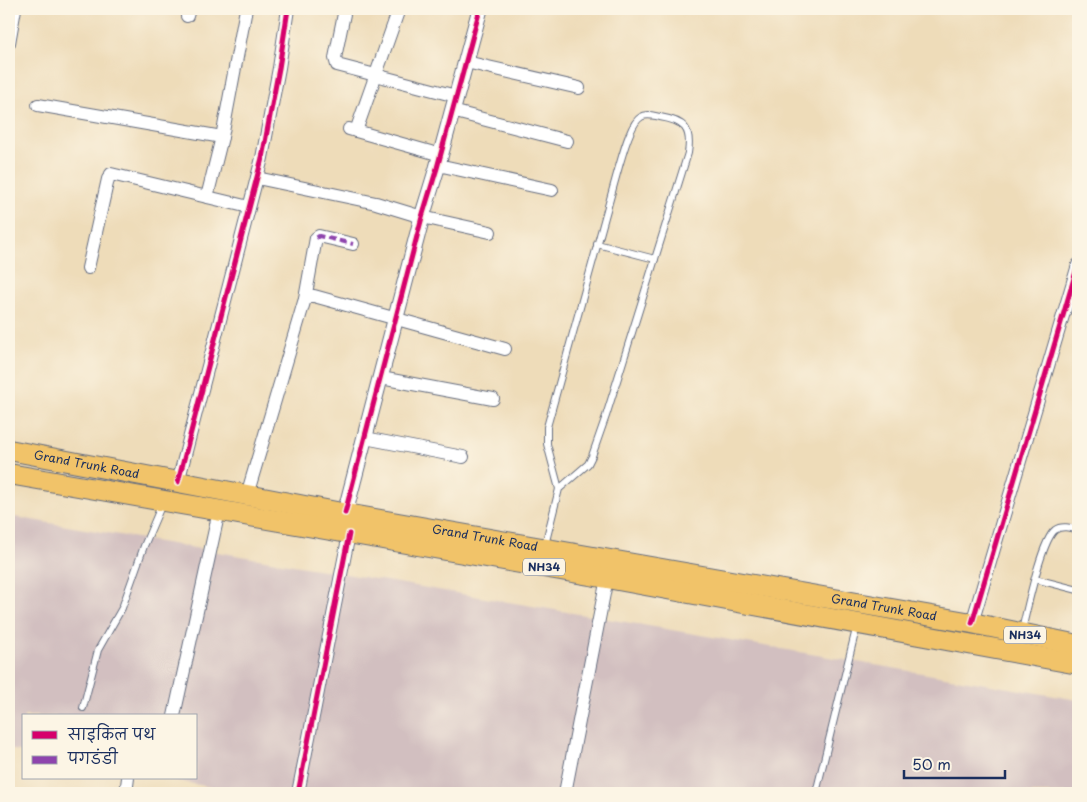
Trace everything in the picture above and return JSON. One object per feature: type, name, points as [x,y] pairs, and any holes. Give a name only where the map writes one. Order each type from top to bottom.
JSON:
[{"type":"highway","name":"Grand Trunk Road","points":[[9,450],[544,549],[972,623],[1077,648]]},
{"type":"highway","name":"Grand Trunk Road","points":[[9,474],[607,578],[858,624],[1077,648]]},
{"type":"street","points":[[9,43],[15,9]]},
{"type":"street","points":[[207,197],[222,137],[246,9]]},
{"type":"street","points":[[178,482],[257,178],[279,68],[288,9]]},
{"type":"street","points":[[345,9],[335,63],[456,96]]},
{"type":"street","points":[[399,9],[377,74],[353,130],[439,160],[552,190]]},
{"type":"street","points":[[344,513],[422,216],[480,9]]},
{"type":"street","points":[[466,62],[579,88]]},
{"type":"street","points":[[38,105],[222,137]]},
{"type":"street","points":[[452,111],[567,141]]},
{"type":"street","points":[[88,268],[108,179],[111,174],[250,207]]},
{"type":"street","points":[[257,178],[376,204],[490,232]]},
{"type":"street","points":[[247,495],[305,299],[316,238],[319,236],[353,244]]},
{"type":"street","points":[[972,623],[1076,284],[1078,265]]},
{"type":"street","points":[[305,299],[307,296],[314,296],[505,349]]},
{"type":"street","points":[[381,378],[493,399]]},
{"type":"street","points":[[365,438],[464,457]]},
{"type":"street","points":[[174,714],[219,511]]},
{"type":"street","points":[[298,793],[349,534]]},
{"type":"street","points":[[565,793],[607,578]]},
{"type":"street","points":[[126,793],[128,780]]},
{"type":"lane","points":[[544,549],[559,489],[546,436],[618,170],[636,122],[642,117],[649,115],[672,119],[686,128],[690,144],[688,153],[592,456],[581,471],[559,489]]},
{"type":"lane","points":[[597,244],[655,259]]},
{"type":"lane","points":[[83,708],[98,650],[117,619],[146,539],[164,501]]},
{"type":"lane","points":[[1021,634],[1035,580],[1050,537],[1056,529],[1064,527],[1078,530]]},
{"type":"lane","points":[[1035,580],[1078,590]]},
{"type":"lane","points":[[816,793],[858,624]]},
{"type":"shaded area","points":[[9,516],[1078,700],[1078,793],[241,793],[173,780],[198,780],[198,714],[22,714],[22,752],[9,749]]},
{"type":"marked path","points":[[316,238],[319,236],[353,244]]},
{"type":"cycle path","points":[[178,482],[262,158],[288,9]]},
{"type":"cycle path","points":[[345,513],[422,217],[480,9]]},
{"type":"cycle path","points":[[972,623],[1078,265]]},
{"type":"cycle path","points":[[298,793],[349,534]]}]
